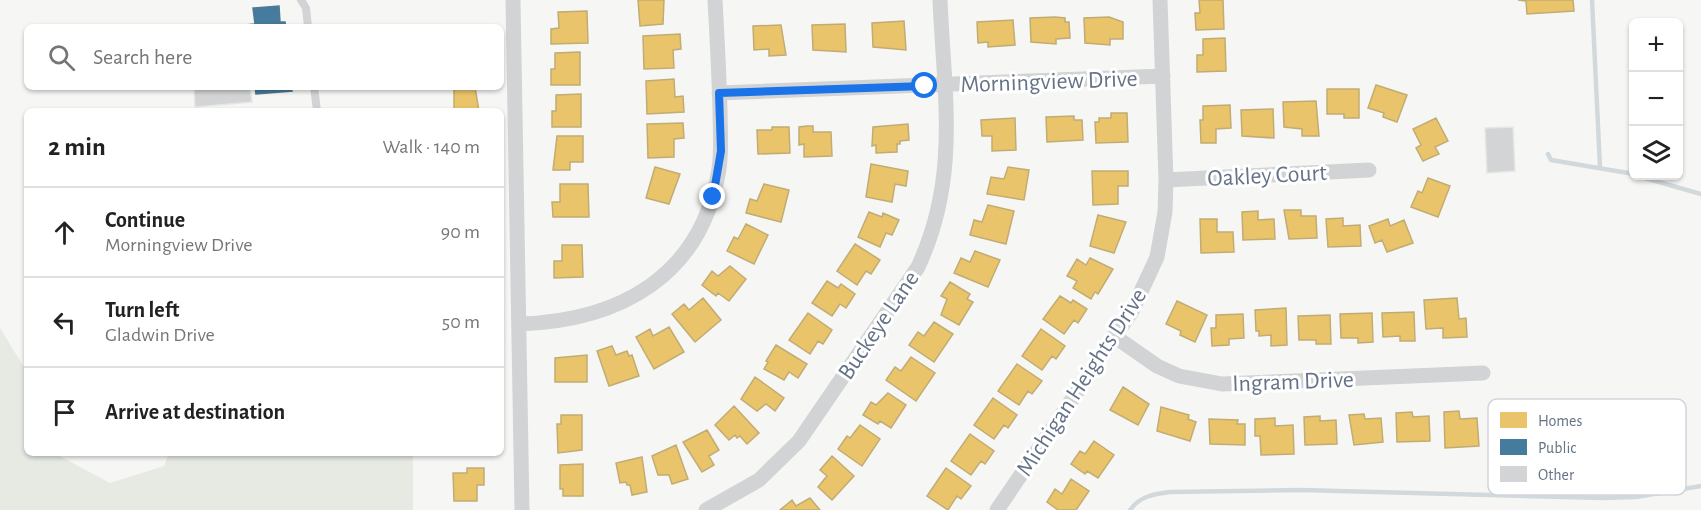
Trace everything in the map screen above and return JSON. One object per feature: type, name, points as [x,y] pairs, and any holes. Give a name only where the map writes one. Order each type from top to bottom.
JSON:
[{"type":"street","points":[[513,0],[522,510]]},
{"type":"street","points":[[519,324],[558,322],[600,313],[644,290],[680,258],[696,236],[716,183],[721,151],[715,0]]},
{"type":"street","name":"Buckeye Lane","points":[[706,510],[759,480],[799,441],[918,267],[937,220],[945,178],[946,127],[940,0]]},
{"type":"street","name":"Michigan Heights Drive","points":[[997,510],[1142,292],[1157,257],[1164,221],[1166,180],[1160,0]]},
{"type":"street","name":"Morningview Drive","points":[[719,93],[1163,76]]},
{"type":"street","name":"Oakley Court","points":[[1166,180],[1369,170]]},
{"type":"street","name":"Ingram Drive","points":[[1114,336],[1156,366],[1179,376],[1222,384],[1483,373]]},
{"type":"lane","points":[[301,0],[306,8],[308,24]]},
{"type":"lane","points":[[314,90],[317,108]]},
{"type":"shaded area","points":[[0,328],[24,367],[24,456],[60,456],[110,483],[164,466],[168,456],[413,456],[413,510],[0,510]]},
{"type":"building: Homes","points":[[638,0],[664,0],[663,24],[640,26]]},
{"type":"building: Homes","points":[[1199,0],[1223,0],[1224,29],[1196,30],[1195,13],[1200,13]]},
{"type":"building: Homes","points":[[1518,0],[1573,0],[1574,11],[1527,14],[1526,1]]},
{"type":"building: Homes","points":[[587,11],[588,43],[551,44],[551,29],[559,28],[558,12]]},
{"type":"building: Homes","points":[[1109,17],[1123,22],[1123,39],[1110,39],[1110,45],[1085,43],[1084,18]]},
{"type":"building: Homes","points":[[1030,18],[1065,18],[1065,22],[1069,22],[1070,38],[1056,39],[1056,44],[1031,42]]},
{"type":"building: Homes","points":[[1013,20],[1015,45],[988,47],[988,42],[978,43],[977,22]]},
{"type":"building: Homes","points":[[904,21],[906,50],[873,47],[872,23]]},
{"type":"building: Homes","points":[[845,24],[846,52],[813,50],[812,25]]},
{"type":"building: Homes","points":[[781,25],[786,55],[769,56],[769,49],[754,50],[753,26]]},
{"type":"building: Homes","points":[[680,34],[681,49],[673,50],[674,68],[644,69],[643,36]]},
{"type":"building: Homes","points":[[1225,38],[1226,71],[1197,72],[1197,55],[1203,55],[1203,39]]},
{"type":"building: Homes","points":[[580,52],[580,85],[551,85],[551,69],[555,69],[555,53]]},
{"type":"building: Homes","points":[[674,79],[675,97],[683,96],[684,112],[647,114],[646,81]]},
{"type":"building: Homes","points":[[1376,85],[1407,95],[1397,122],[1383,117],[1384,113],[1368,108]]},
{"type":"building: Homes","points":[[1327,89],[1359,89],[1359,118],[1344,118],[1344,114],[1327,114]]},
{"type":"building: Homes","points":[[454,90],[476,90],[478,108],[454,108]]},
{"type":"building: Homes","points":[[581,94],[581,127],[552,127],[552,111],[556,111],[556,95]]},
{"type":"building: Homes","points":[[1316,101],[1319,136],[1302,136],[1302,129],[1284,127],[1283,102]]},
{"type":"building: Homes","points":[[1230,105],[1231,128],[1216,129],[1216,143],[1201,143],[1200,120],[1203,120],[1203,106]]},
{"type":"building: Homes","points":[[1273,109],[1274,138],[1242,136],[1241,110]]},
{"type":"building: Homes","points":[[1111,113],[1127,113],[1128,142],[1096,143],[1095,122],[1099,122],[1099,118],[1111,118]]},
{"type":"building: Homes","points":[[1074,116],[1074,120],[1082,120],[1083,140],[1047,142],[1046,117]]},
{"type":"building: Homes","points":[[1015,118],[1016,150],[992,151],[992,136],[982,136],[981,120]]},
{"type":"building: Homes","points":[[1436,118],[1448,141],[1435,147],[1439,154],[1423,161],[1416,148],[1421,145],[1413,129]]},
{"type":"building: Homes","points":[[683,123],[684,138],[674,139],[674,157],[648,158],[647,124]]},
{"type":"building: Homes","points":[[908,124],[909,140],[900,141],[900,144],[897,144],[897,152],[876,153],[876,145],[872,146],[873,127]]},
{"type":"building: Homes","points":[[813,126],[813,132],[831,132],[832,156],[804,157],[804,144],[799,145],[799,127]]},
{"type":"building: Homes","points":[[772,127],[789,127],[790,153],[758,154],[757,130],[772,130]]},
{"type":"building: Homes","points":[[557,136],[583,136],[583,162],[570,162],[570,170],[553,170]]},
{"type":"building: Homes","points":[[871,164],[908,171],[906,186],[895,184],[892,202],[866,197]]},
{"type":"building: Homes","points":[[655,167],[680,174],[669,204],[646,198]]},
{"type":"building: Homes","points":[[1008,167],[1029,170],[1024,200],[987,194],[991,177],[1004,179]]},
{"type":"building: Homes","points":[[1092,171],[1128,171],[1128,186],[1118,186],[1118,204],[1093,205]]},
{"type":"building: Homes","points":[[1428,178],[1450,186],[1438,217],[1411,207],[1418,191],[1422,193]]},
{"type":"building: Homes","points":[[560,184],[588,184],[589,217],[553,217],[552,202],[560,202]]},
{"type":"building: Homes","points":[[764,184],[789,190],[781,222],[746,213],[750,199],[757,201]]},
{"type":"building: Homes","points":[[988,205],[1014,211],[1006,244],[970,235],[974,220],[982,222]]},
{"type":"building: Homes","points":[[1284,210],[1301,210],[1301,216],[1316,216],[1317,238],[1289,239]]},
{"type":"building: Homes","points":[[1258,211],[1258,220],[1274,219],[1275,239],[1243,240],[1242,212]]},
{"type":"building: Homes","points":[[869,212],[882,217],[883,213],[899,220],[892,235],[886,233],[880,247],[858,237]]},
{"type":"building: Homes","points":[[1098,215],[1126,222],[1114,253],[1090,246]]},
{"type":"building: Homes","points":[[1343,218],[1343,226],[1360,225],[1361,246],[1328,247],[1326,219]]},
{"type":"building: Homes","points":[[1200,219],[1217,219],[1217,232],[1233,232],[1234,252],[1201,253]]},
{"type":"building: Homes","points":[[1388,219],[1390,226],[1404,220],[1413,243],[1387,252],[1382,240],[1375,243],[1369,226]]},
{"type":"building: Homes","points":[[746,224],[768,235],[754,264],[727,251],[734,237],[738,239]]},
{"type":"building: Homes","points":[[855,244],[880,260],[871,274],[866,271],[857,285],[837,271]]},
{"type":"building: Homes","points":[[562,245],[582,245],[583,277],[554,278],[554,261],[562,261]]},
{"type":"building: Homes","points":[[975,251],[1000,260],[988,287],[954,273],[961,258],[970,262]]},
{"type":"building: Homes","points":[[1090,258],[1113,269],[1098,294],[1095,292],[1091,299],[1073,288],[1077,281],[1067,276],[1077,259],[1086,265]]},
{"type":"building: Homes","points":[[730,266],[746,279],[729,301],[718,293],[716,296],[702,285],[712,271],[718,276]]},
{"type":"building: Homes","points":[[827,281],[838,288],[841,284],[855,294],[846,308],[840,304],[832,316],[812,303]]},
{"type":"building: Homes","points":[[950,282],[970,294],[967,299],[973,302],[959,325],[941,315],[947,299],[941,296]]},
{"type":"building: Homes","points":[[1060,296],[1071,303],[1073,300],[1087,309],[1078,323],[1074,320],[1064,334],[1043,319]]},
{"type":"building: Homes","points":[[703,298],[721,320],[695,342],[672,314],[684,304],[689,310]]},
{"type":"building: Homes","points":[[1457,298],[1459,319],[1466,318],[1467,337],[1443,338],[1443,328],[1426,329],[1424,300]]},
{"type":"building: Homes","points":[[1177,301],[1207,315],[1195,342],[1180,335],[1181,331],[1166,324]]},
{"type":"building: Homes","points":[[1286,308],[1287,345],[1271,346],[1271,335],[1259,336],[1259,331],[1256,331],[1255,310]]},
{"type":"building: Homes","points":[[1414,312],[1415,341],[1400,341],[1400,336],[1383,337],[1382,313]]},
{"type":"building: Homes","points":[[808,313],[832,330],[823,344],[818,341],[810,354],[789,340]]},
{"type":"building: Homes","points":[[1372,313],[1373,342],[1358,343],[1358,338],[1341,338],[1340,314]]},
{"type":"building: Homes","points":[[1243,314],[1244,338],[1229,339],[1229,345],[1212,346],[1211,328],[1216,328],[1216,315]]},
{"type":"building: Homes","points":[[1330,315],[1331,344],[1316,344],[1316,340],[1299,340],[1298,316]]},
{"type":"building: Homes","points":[[934,322],[953,334],[934,362],[909,345],[918,332],[924,336]]},
{"type":"building: Homes","points":[[669,327],[684,352],[654,369],[636,337],[650,329],[653,336]]},
{"type":"building: Homes","points":[[1041,329],[1065,346],[1056,359],[1052,356],[1042,370],[1022,356]]},
{"type":"building: Homes","points":[[776,345],[807,364],[798,378],[789,372],[784,380],[764,369]]},
{"type":"building: Homes","points":[[612,346],[616,355],[627,351],[629,356],[632,355],[639,376],[609,386],[597,351]]},
{"type":"building: Homes","points":[[587,355],[587,382],[555,382],[555,358]]},
{"type":"building: Homes","points":[[911,357],[935,373],[916,401],[886,380],[895,367],[901,371]]},
{"type":"building: Homes","points":[[1017,364],[1042,381],[1032,394],[1028,391],[1019,405],[998,391]]},
{"type":"building: Homes","points":[[755,377],[784,398],[775,411],[766,404],[757,411],[741,399]]},
{"type":"building: Homes","points":[[1123,387],[1149,404],[1138,425],[1110,410]]},
{"type":"building: Homes","points":[[888,393],[906,405],[891,428],[880,421],[878,424],[863,415],[871,402],[876,405]]},
{"type":"building: Homes","points":[[993,398],[1017,415],[1008,428],[1004,425],[994,439],[974,425]]},
{"type":"building: Homes","points":[[734,406],[759,433],[747,444],[740,436],[737,438],[735,435],[729,440],[715,425]]},
{"type":"building: Homes","points":[[1161,407],[1189,415],[1188,419],[1196,422],[1190,441],[1157,431]]},
{"type":"building: Homes","points":[[1459,411],[1460,419],[1477,418],[1479,446],[1445,448],[1444,412]]},
{"type":"building: Homes","points":[[1412,412],[1413,417],[1429,416],[1430,441],[1397,442],[1396,413]]},
{"type":"building: Homes","points":[[1364,414],[1365,419],[1381,418],[1383,442],[1354,445],[1349,415]]},
{"type":"building: Homes","points":[[561,415],[582,415],[582,450],[558,453],[557,424],[561,424]]},
{"type":"building: Homes","points":[[1320,416],[1320,421],[1336,420],[1337,444],[1305,445],[1304,417]]},
{"type":"building: Homes","points":[[1275,418],[1275,426],[1293,425],[1294,454],[1261,455],[1260,436],[1255,436],[1255,419]]},
{"type":"building: Homes","points":[[1209,419],[1238,420],[1237,424],[1245,424],[1245,445],[1210,444]]},
{"type":"building: Homes","points":[[860,425],[880,439],[862,466],[838,449],[847,436],[850,438]]},
{"type":"building: Homes","points":[[707,430],[719,450],[709,456],[714,465],[702,472],[683,442]]},
{"type":"building: Homes","points":[[970,434],[994,451],[985,464],[981,461],[971,475],[951,461]]},
{"type":"building: Homes","points":[[1094,441],[1114,455],[1098,478],[1087,471],[1085,474],[1071,464],[1080,451],[1085,454]]},
{"type":"building: Homes","points":[[676,445],[688,479],[672,484],[669,475],[658,475],[652,456]]},
{"type":"building: Homes","points":[[832,456],[854,476],[832,500],[818,487],[827,476],[820,470]]},
{"type":"building: Homes","points":[[642,457],[647,492],[632,495],[630,485],[626,482],[620,483],[616,463]]},
{"type":"building: Homes","points":[[583,464],[583,496],[563,496],[563,489],[560,489],[560,465]]},
{"type":"building: Homes","points":[[467,468],[484,468],[484,485],[477,485],[477,501],[454,501],[453,473],[467,473]]},
{"type":"building: Homes","points":[[946,468],[971,486],[961,499],[957,496],[948,510],[927,496]]},
{"type":"building: Homes","points":[[1071,479],[1089,491],[1076,510],[1058,510],[1047,502],[1055,489],[1062,494]]},
{"type":"building: Homes","points":[[810,498],[820,510],[780,510],[792,500],[796,506]]},
{"type":"building: Public","points":[[279,6],[280,22],[285,24],[255,24],[253,8]]},
{"type":"building: Public","points":[[255,90],[292,91],[256,94]]},
{"type":"building: Other","points":[[194,90],[250,90],[252,102],[195,107]]},
{"type":"building: Other","points":[[1513,127],[1515,171],[1487,173],[1485,128]]},
{"type":"waterway","points":[[1592,0],[1600,167]]},
{"type":"waterway","points":[[1548,154],[1551,160],[1629,173]]},
{"type":"waterway","points":[[1652,180],[1701,194]]},
{"type":"waterway","points":[[1686,489],[1701,486]]},
{"type":"waterway","points":[[1130,510],[1143,499],[1170,492],[1301,490],[1488,495]]},
{"type":"waterway","points":[[1489,495],[1602,498],[1648,495]]},
{"type":"route","points":[[713,197],[721,151],[719,93],[925,86]]}]
